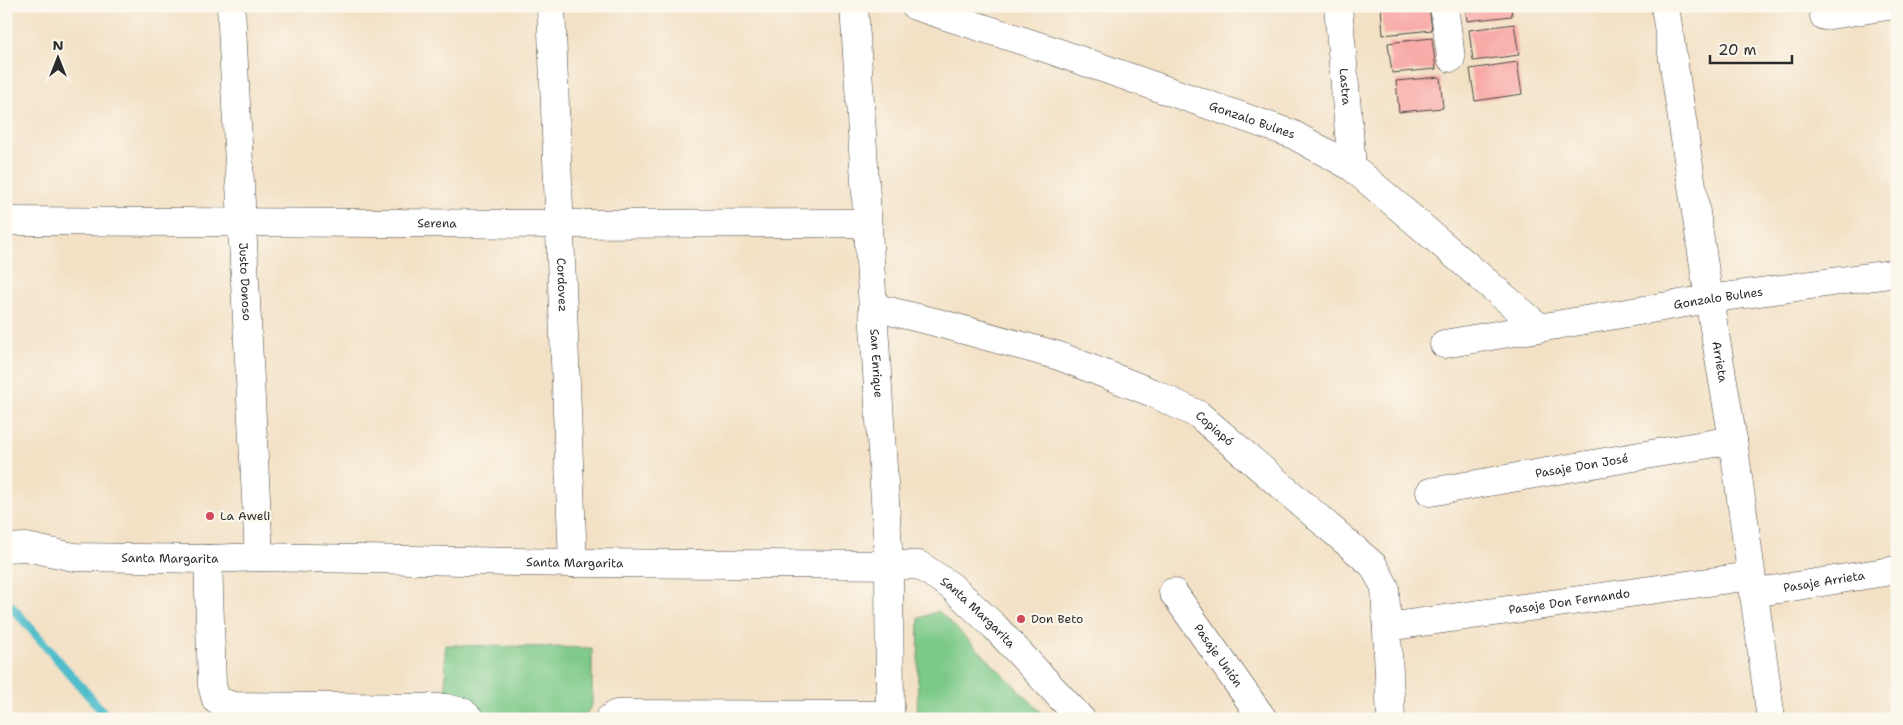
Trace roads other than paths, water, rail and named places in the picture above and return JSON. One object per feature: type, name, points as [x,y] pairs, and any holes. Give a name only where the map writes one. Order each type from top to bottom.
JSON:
[{"type":"street","name":"Justo Donoso","points":[[231,6],[259,557]]},
{"type":"street","name":"Cordovez","points":[[551,6],[573,563]]},
{"type":"street","name":"San Enrique","points":[[854,6],[889,564],[890,717]]},
{"type":"street","name":"Gonzalo Bulnes","points":[[915,6],[1045,48],[1292,134],[1352,167],[1539,327]]},
{"type":"street","name":"Lastra","points":[[1338,6],[1352,167]]},
{"type":"street","points":[[1444,6],[1451,58]]},
{"type":"street","name":"Arrieta","points":[[1665,6],[1709,299],[1733,440],[1771,719]]},
{"type":"street","points":[[1824,16],[1888,6]]},
{"type":"street","name":"Serena","points":[[6,221],[561,224],[867,223]]},
{"type":"street","name":"Gonzalo Bulnes","points":[[1444,344],[1709,299],[1897,273]]},
{"type":"street","name":"Copiapó","points":[[873,307],[1059,356],[1153,393],[1199,415],[1373,565],[1385,587],[1391,719]]},
{"type":"street","name":"Pasaje Don José","points":[[1430,492],[1733,440]]},
{"type":"street","name":"Santa Margarita","points":[[6,548],[26,547],[74,557],[208,559],[259,557],[573,563],[919,565],[951,586],[995,627],[1081,719]]},
{"type":"street","points":[[208,559],[212,685],[216,700],[233,706],[352,712],[446,708],[463,712],[470,719]]},
{"type":"street","name":"Pasaje Arrieta","points":[[1752,585],[1897,570]]},
{"type":"street","name":"Pasaje Don Fernando","points":[[1387,627],[1752,585]]},
{"type":"street","name":"Pasaje Unión","points":[[1174,592],[1263,719]]},
{"type":"street","points":[[609,719],[616,714],[735,717],[890,717]]},
{"type":"waterway","points":[[6,600],[109,719]]},
{"type":"place","name":"La Aweli","points":[[210,516]]},
{"type":"place","name":"Don Beto","points":[[1021,619]]}]
